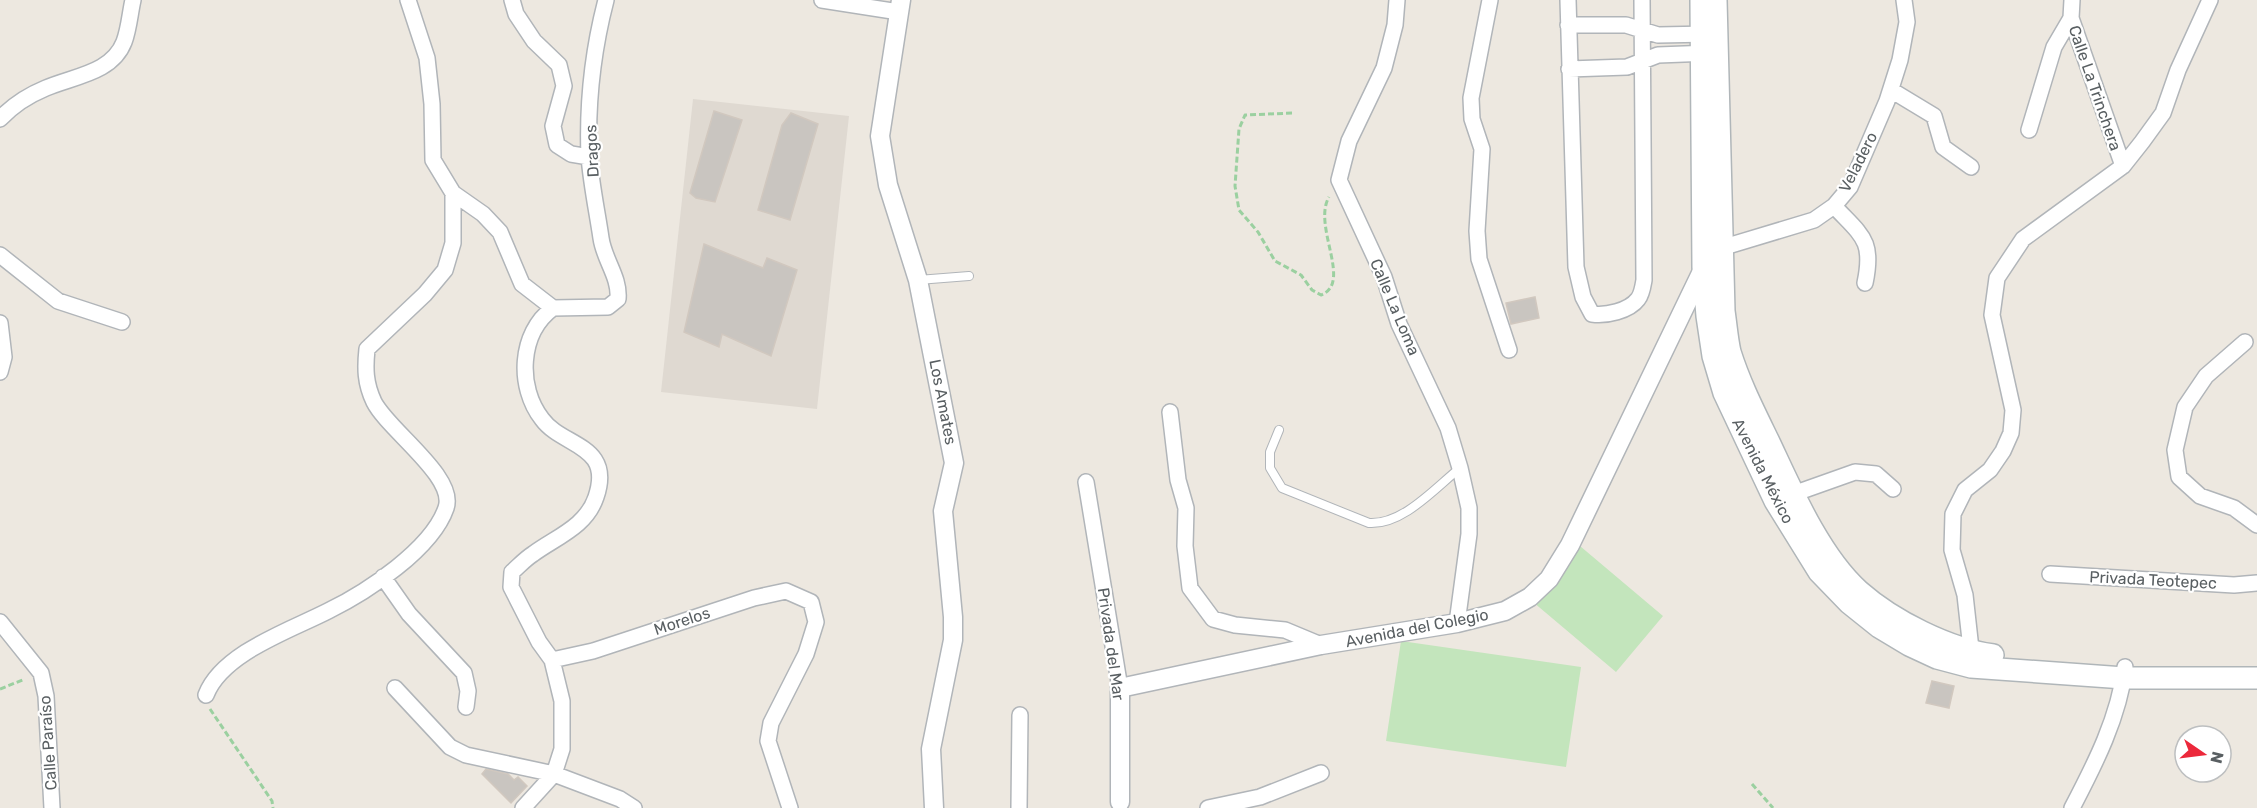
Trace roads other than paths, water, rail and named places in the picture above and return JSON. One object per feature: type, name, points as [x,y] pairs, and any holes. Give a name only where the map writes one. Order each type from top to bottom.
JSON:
[{"type":"main road","name":"Avenida México","points":[[1701,0],[1709,44],[1724,311],[1730,349],[1741,384],[1793,494],[1831,558],[1858,590],[1877,604],[1972,659]]},
{"type":"main road","name":"Avenida México","points":[[1716,0],[1709,44],[1703,267],[1710,336],[1724,393],[1775,501],[1819,572],[1849,603],[1879,627],[1928,654],[2156,677],[2257,678]]},
{"type":"street","points":[[0,117],[21,100],[47,87],[97,70],[116,57],[125,41],[133,0]]},
{"type":"street","points":[[408,0],[427,58],[432,104],[433,160],[453,193],[483,214],[500,232],[522,284],[553,308],[533,328],[524,380],[542,420],[588,451],[599,467],[596,497],[575,529],[532,555],[512,572],[511,587],[539,642],[552,660],[562,701],[562,749],[554,774],[523,808]]},
{"type":"street","points":[[512,0],[516,14],[534,41],[559,65],[564,86],[553,126],[557,145],[571,154],[590,157]]},
{"type":"street","name":"Dragos","points":[[553,308],[608,307],[618,299],[619,286],[602,248],[590,157],[590,103],[599,26],[606,0]]},
{"type":"street","points":[[822,0],[900,6]]},
{"type":"street","name":"Calle La Loma","points":[[1397,0],[1395,25],[1384,68],[1349,141],[1339,180],[1384,277],[1399,324],[1439,407],[1460,468],[1469,508],[1457,622]]},
{"type":"street","points":[[1490,0],[1471,98],[1472,119],[1482,149],[1477,231],[1479,259],[1509,350]]},
{"type":"street","points":[[1568,0],[1576,267],[1582,297],[1592,314],[1603,316],[1632,305],[1639,298],[1644,280],[1642,0]]},
{"type":"street","name":"Veladero","points":[[1721,248],[1814,220],[1834,206],[1850,187],[1891,90],[1900,60],[1907,22],[1904,0]]},
{"type":"street","name":"Calle La Trinchera","points":[[1972,659],[1965,594],[1952,550],[1953,514],[1965,490],[1990,470],[2004,451],[2011,434],[2013,410],[1992,315],[1997,278],[2023,239],[2123,166],[2071,18],[2072,0]]},
{"type":"street","points":[[2123,166],[2163,113],[2178,70],[2210,0]]},
{"type":"street","name":"Los Amates","points":[[900,6],[880,136],[888,185],[918,280],[954,463],[943,511],[953,640],[931,749],[934,808]]},
{"type":"street","points":[[2029,130],[2054,47],[2071,18]]},
{"type":"street","points":[[1568,26],[1626,25],[1658,36],[1709,44]]},
{"type":"street","points":[[1569,69],[1627,67],[1658,55],[1709,44]]},
{"type":"street","points":[[1891,90],[1934,116],[1943,147],[1971,167]]},
{"type":"street","points":[[206,695],[211,684],[245,653],[331,610],[382,578],[417,549],[439,526],[448,505],[444,482],[375,403],[364,374],[367,349],[425,294],[445,270],[453,243],[453,193]]},
{"type":"street","points":[[1834,206],[1860,234],[1869,249],[1870,261],[1865,283]]},
{"type":"street","name":"Avenida del Colegio","points":[[1120,688],[1321,645],[1457,622],[1505,611],[1530,597],[1549,579],[1570,545],[1703,267],[1721,248]]},
{"type":"street","points":[[0,255],[58,301],[122,321]]},
{"type":"street","points":[[0,323],[4,357],[0,372]]},
{"type":"street","points":[[2245,342],[2206,376],[2185,407],[2175,450],[2179,477],[2200,496],[2234,508],[2257,525]]},
{"type":"street","points":[[1170,412],[1178,480],[1185,508],[1185,546],[1190,588],[1213,619],[1235,625],[1285,630],[1321,645]]},
{"type":"street","points":[[1793,494],[1855,472],[1876,474],[1893,489]]},
{"type":"street","name":"Privada del Mar","points":[[1086,482],[1120,688],[1120,805]]},
{"type":"street","name":"Privada Teotepec","points":[[2050,574],[2234,585],[2257,583]]},
{"type":"street","points":[[382,578],[409,614],[464,674],[468,691],[466,707]]},
{"type":"street","name":"Morelos","points":[[552,660],[593,651],[754,598],[786,591],[811,602],[816,622],[809,644],[771,723],[768,741],[790,808]]},
{"type":"street","name":"Calle Paraíso","points":[[0,622],[41,673],[46,696],[52,808]]},
{"type":"street","points":[[2072,808],[2092,771],[2112,721],[2124,672]]},
{"type":"street","points":[[395,688],[450,747],[466,755],[554,774],[620,799],[634,808]]},
{"type":"street","points":[[1019,808],[1020,715]]},
{"type":"street","points":[[1208,808],[1260,797],[1321,773]]},
{"type":"lane","points":[[918,280],[969,276]]},
{"type":"lane","points":[[1279,430],[1270,452],[1270,468],[1282,488],[1368,523],[1380,524],[1397,518],[1460,468]]}]
